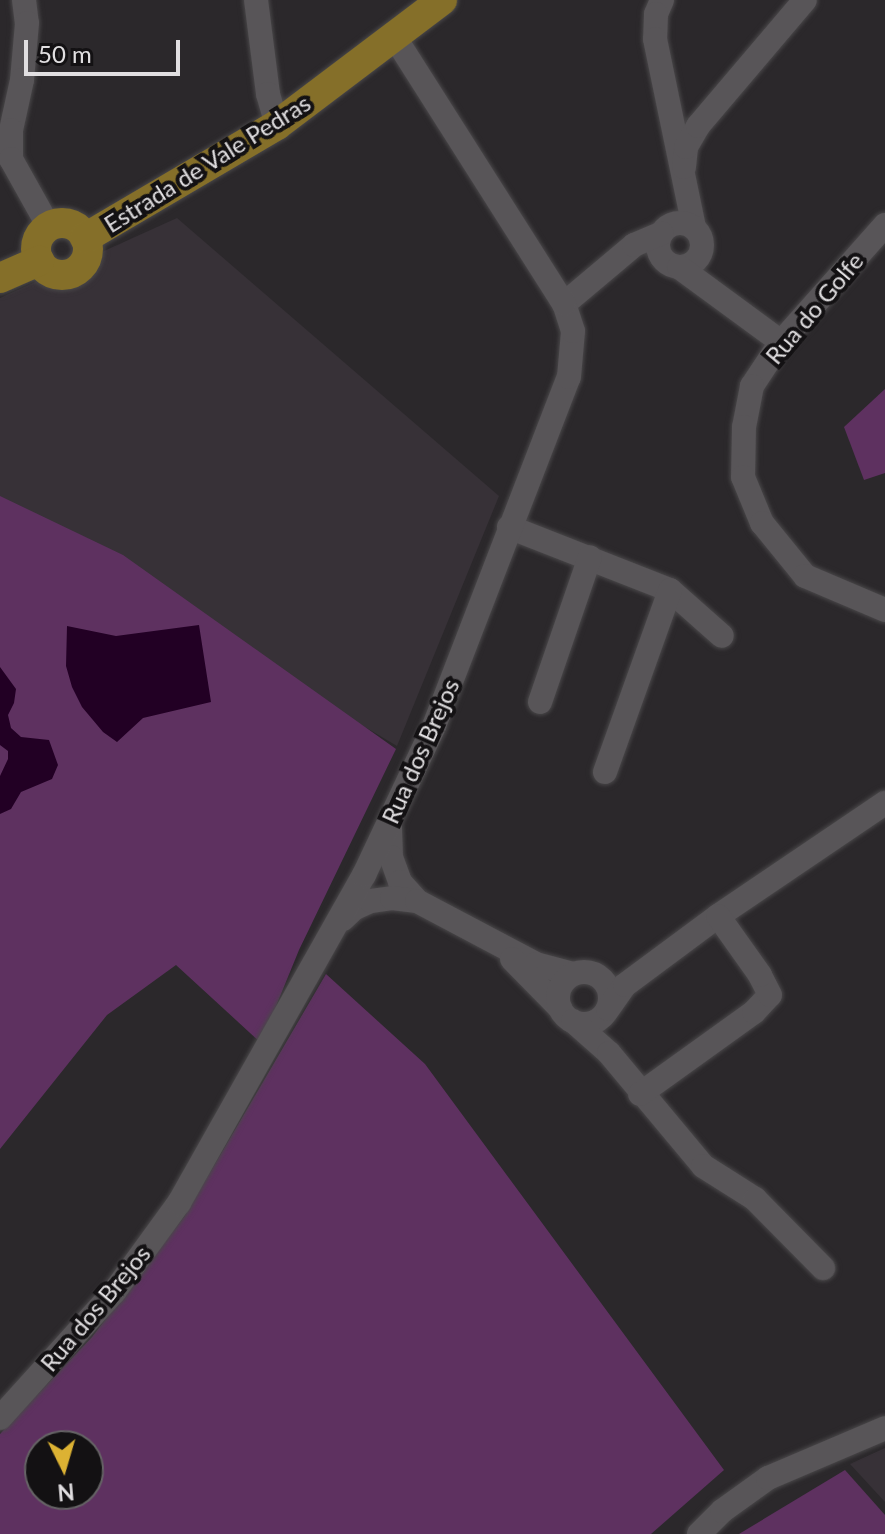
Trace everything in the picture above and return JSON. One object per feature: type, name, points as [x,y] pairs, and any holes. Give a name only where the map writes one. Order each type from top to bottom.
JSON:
[{"type":"main road","name":"Estrada de Vale Pedras","points":[[85,238],[277,125],[442,0]]},
{"type":"main road","points":[[65,224],[85,238],[87,255],[77,270],[60,275],[51,273],[39,261],[38,239],[49,227],[65,224]]},
{"type":"main road","points":[[0,278],[39,261]]},
{"type":"street","points":[[24,0],[27,23],[22,80],[11,130],[11,159],[49,227]]},
{"type":"street","points":[[256,0],[268,94],[277,125]]},
{"type":"street","points":[[662,0],[656,14],[655,39],[684,178]]},
{"type":"street","points":[[683,234],[659,251],[672,264],[691,264],[683,234],[686,147],[703,121],[805,0]]},
{"type":"street","name":"Rua dos Brejos","points":[[0,1418],[114,1292],[179,1203],[364,875],[434,726],[569,377],[573,331],[564,304],[395,38]]},
{"type":"street","points":[[671,117],[686,123],[703,121]]},
{"type":"street","name":"Rua do Golfe","points":[[885,225],[781,342],[752,386],[744,427],[743,477],[762,523],[805,576],[885,610]]},
{"type":"street","points":[[564,304],[634,245],[683,234]]},
{"type":"street","points":[[683,234],[719,295]]},
{"type":"street","points":[[634,245],[672,264],[719,295],[781,342]]},
{"type":"street","points":[[509,527],[670,590],[722,636]]},
{"type":"street","points":[[540,702],[590,557]]},
{"type":"street","points":[[605,772],[670,590]]},
{"type":"street","points":[[566,1014],[594,1022],[625,985],[663,956],[885,803]]},
{"type":"street","points":[[390,820],[396,890]]},
{"type":"street","points":[[364,875],[375,890],[396,890],[484,933],[536,964],[584,974],[607,985],[608,1009]]},
{"type":"street","points":[[336,925],[355,908],[396,890]]},
{"type":"street","points":[[640,1094],[754,1012],[770,995],[760,975],[718,916]]},
{"type":"street","points":[[484,933],[609,1053],[703,1166],[755,1199],[823,1268]]},
{"type":"street","points":[[566,1014],[559,992],[584,974],[663,956]]},
{"type":"street","points":[[699,1534],[722,1511],[768,1478],[847,1447],[885,1428]]},
{"type":"street","points":[[715,1534],[847,1447]]},
{"type":"shaded area","points":[[177,218],[499,496],[397,746],[0,511],[0,298]]},
{"type":"shaded area","points":[[885,389],[885,473],[864,480],[844,427]]},
{"type":"shaded area","points":[[0,496],[123,555],[396,749],[299,950],[261,1043],[176,965],[107,1015],[0,1149]]},
{"type":"shaded area","points":[[199,625],[211,702],[143,718],[117,742],[103,732],[82,707],[72,687],[66,666],[67,626],[116,636]]},
{"type":"shaded area","points":[[0,667],[16,689],[8,715],[11,728],[21,737],[49,740],[58,765],[52,779],[21,792],[11,809],[0,814],[0,776],[8,759],[8,751],[0,745]]},
{"type":"shaded area","points":[[326,974],[425,1064],[724,1470],[651,1534],[0,1534],[0,1434],[92,1337],[184,1217]]},
{"type":"shaded area","points":[[885,1448],[885,1502],[850,1464]]},
{"type":"shaded area","points":[[845,1470],[885,1515],[885,1534],[739,1534]]}]
